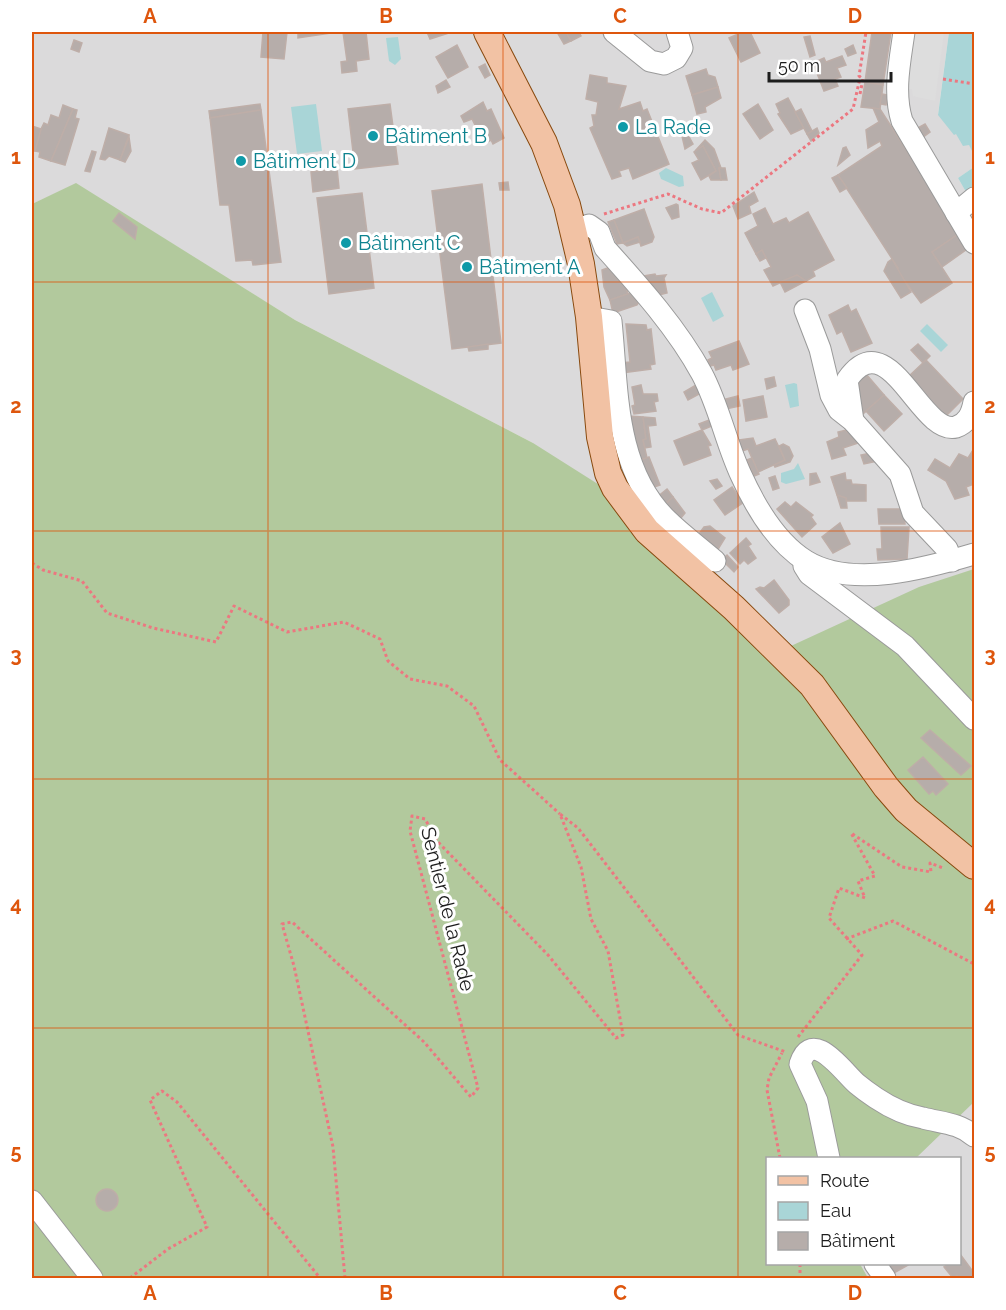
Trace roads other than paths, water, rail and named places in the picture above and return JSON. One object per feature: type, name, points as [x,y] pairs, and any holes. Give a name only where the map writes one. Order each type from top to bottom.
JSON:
[{"type":"main road","points":[[488,32],[544,143],[581,228],[597,413],[608,473],[626,506],[657,541],[792,663],[812,685],[886,787],[906,810],[975,866]]},
{"type":"street","points":[[614,32],[650,61],[664,64],[676,58],[682,48],[677,32]]},
{"type":"street","points":[[904,32],[898,75],[898,110],[908,133],[975,243]]},
{"type":"street","points":[[956,213],[975,198]]},
{"type":"street","points":[[581,228],[599,232],[605,248],[674,332],[702,375],[741,475],[760,512],[806,561],[830,571],[853,574],[924,569],[975,554]]},
{"type":"street","points":[[805,310],[820,349],[831,395],[838,410],[852,421],[900,474],[913,513],[947,549],[952,561]]},
{"type":"street","points":[[589,318],[611,321],[627,455],[644,491],[666,520],[715,561]]},
{"type":"street","points":[[852,421],[847,380],[852,373],[868,365],[879,364],[893,372],[938,423],[950,428],[962,425],[967,420],[972,414],[975,402]]},
{"type":"street","points":[[806,561],[804,566],[808,574],[904,646],[975,719]]},
{"type":"street","points":[[829,1157],[818,1101],[800,1064],[803,1056],[810,1049],[820,1049],[826,1053],[858,1085],[892,1109],[950,1123],[975,1136]]},
{"type":"street","points":[[32,1201],[92,1278]]},
{"type":"street","points":[[876,1265],[885,1278]]},
{"type":"water","points":[[949,32],[974,32],[974,155],[969,145],[963,146],[956,134],[954,135],[938,115]]},
{"type":"water","points":[[398,37],[401,59],[395,65],[389,61],[386,38]]},
{"type":"water","points":[[316,104],[322,151],[297,154],[291,107]]},
{"type":"water","points":[[974,167],[974,206],[958,178]]},
{"type":"water","points":[[666,168],[683,176],[684,186],[679,187],[661,179],[659,173]]},
{"type":"water","points":[[712,292],[724,316],[713,322],[701,298]]},
{"type":"water","points":[[927,324],[948,345],[941,352],[920,331]]},
{"type":"water","points":[[797,384],[799,406],[790,408],[785,385]]},
{"type":"water","points":[[798,463],[805,479],[786,484],[781,482],[781,473],[794,469]]},
{"type":"place","name":"La Rade","points":[[623,127]]},
{"type":"place","name":"Bâtiment B","points":[[373,136]]},
{"type":"place","name":"Bâtiment D","points":[[241,161]]},
{"type":"place","name":"Bâtiment C","points":[[346,243]]},
{"type":"place","name":"Bâtiment A","points":[[467,267]]}]
